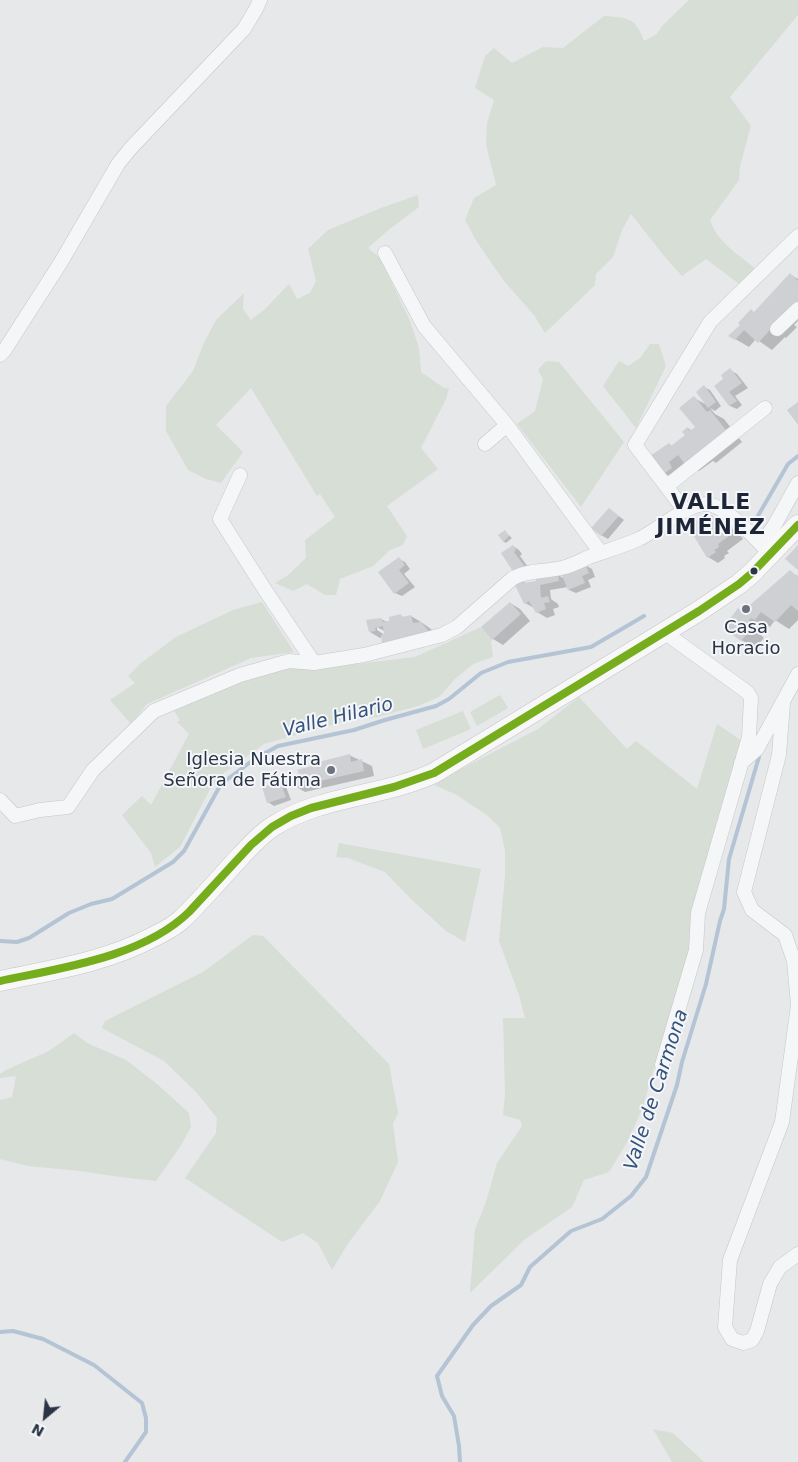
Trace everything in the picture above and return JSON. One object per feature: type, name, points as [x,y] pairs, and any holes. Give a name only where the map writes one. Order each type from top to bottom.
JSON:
[{"type":"main road","points":[[0,981],[104,958],[135,947],[162,932],[180,920],[253,843],[271,827],[314,807],[415,782],[434,773],[665,632],[739,584],[766,549],[798,525]]},
{"type":"street","points":[[0,355],[61,262],[118,164],[130,148],[244,29],[260,0]]},
{"type":"street","points":[[685,511],[635,445],[710,322],[798,236]]},
{"type":"street","points":[[385,252],[424,326],[507,425],[601,553]]},
{"type":"street","points":[[777,329],[798,309]]},
{"type":"street","points":[[667,486],[765,408]]},
{"type":"street","points":[[485,444],[507,425]]},
{"type":"street","points":[[240,475],[220,519],[314,662]]},
{"type":"street","points":[[0,800],[15,816],[40,810],[68,807],[93,770],[154,711],[240,675],[289,661],[314,662],[364,655],[442,635],[457,627],[520,574],[560,568],[641,538],[697,505],[717,506],[766,549],[774,526],[798,482]]},
{"type":"street","points":[[662,1066],[696,950],[698,913],[749,737],[751,698],[748,693],[665,632]]},
{"type":"street","points":[[741,763],[757,749],[798,674]]},
{"type":"street","points":[[783,703],[779,755],[744,892],[752,910],[785,935],[794,961],[798,1005],[782,1122],[730,1260],[725,1326],[732,1339],[743,1343],[752,1340],[757,1331],[770,1284],[780,1267],[798,1254]]},
{"type":"shaded area","points":[[689,0],[798,0],[798,15],[730,97],[751,126],[740,166],[739,180],[710,220],[713,228],[723,241],[756,269],[739,284],[706,259],[682,276],[631,214],[622,230],[613,257],[596,274],[595,285],[545,333],[534,315],[504,281],[477,242],[465,220],[474,198],[496,185],[486,145],[487,123],[494,100],[475,88],[485,56],[494,48],[512,63],[543,47],[563,48],[604,16],[629,20],[637,27],[644,41],[657,34],[661,27]]},
{"type":"shaded area","points":[[418,195],[419,207],[368,248],[380,258],[410,321],[419,348],[421,372],[444,388],[449,388],[446,399],[421,448],[438,469],[387,506],[407,536],[403,545],[390,550],[373,566],[340,579],[336,595],[325,595],[307,584],[293,591],[275,583],[287,576],[306,558],[305,540],[335,517],[320,494],[317,496],[251,388],[216,425],[243,452],[221,483],[206,479],[188,470],[166,431],[166,406],[193,371],[203,345],[216,320],[244,293],[243,309],[251,320],[265,309],[289,284],[297,299],[310,293],[316,281],[308,249],[328,230]]},
{"type":"shaded area","points":[[650,344],[659,344],[666,366],[636,428],[603,386],[619,361],[628,366],[640,358]]},
{"type":"shaded area","points":[[546,361],[559,362],[624,442],[581,507],[517,424],[535,411],[543,379],[538,370]]},
{"type":"shaded area","points":[[262,602],[294,652],[251,658],[147,704],[131,724],[110,700],[135,683],[128,676],[141,663],[176,637],[233,610]]},
{"type":"shaded area","points":[[481,627],[492,640],[493,657],[473,664],[455,679],[439,697],[418,706],[377,717],[353,719],[264,744],[224,773],[210,789],[180,847],[155,867],[151,853],[122,815],[142,796],[151,805],[189,734],[177,722],[180,720],[174,711],[189,701],[240,679],[291,667],[322,668],[415,657]]},
{"type":"shaded area","points":[[500,695],[508,708],[477,726],[470,712]]},
{"type":"shaded area","points":[[579,697],[627,749],[636,741],[697,789],[717,724],[742,741],[692,908],[689,952],[642,1109],[629,1139],[609,1172],[584,1180],[572,1207],[524,1240],[470,1293],[475,1229],[486,1202],[497,1163],[522,1126],[520,1120],[503,1115],[505,1094],[503,1018],[525,1018],[519,995],[499,941],[505,875],[505,851],[500,828],[487,815],[455,794],[434,785],[538,729]]},
{"type":"shaded area","points":[[463,711],[471,729],[423,749],[416,730]]},
{"type":"shaded area","points":[[339,843],[481,869],[465,942],[446,931],[385,872],[348,858],[336,857]]},
{"type":"shaded area","points":[[253,935],[263,936],[389,1064],[398,1113],[393,1124],[398,1162],[380,1201],[347,1245],[332,1270],[318,1243],[303,1233],[282,1242],[185,1178],[216,1133],[217,1118],[196,1092],[164,1061],[102,1028],[105,1021],[203,972]]},
{"type":"shaded area","points":[[74,1033],[87,1043],[126,1060],[157,1084],[189,1113],[191,1127],[180,1147],[156,1181],[28,1166],[0,1159],[0,1100],[12,1097],[16,1076],[0,1078],[0,1074],[49,1051]]},
{"type":"shaded area","points":[[653,1429],[673,1433],[704,1462],[672,1462]]},
{"type":"building","points":[[790,273],[798,281],[798,307],[772,331],[770,330],[758,343],[744,330],[735,340],[728,336],[740,325],[738,323],[751,309],[754,312]]},
{"type":"building","points":[[730,368],[742,383],[729,392],[737,401],[729,406],[714,386],[723,379],[721,375]]},
{"type":"building","points":[[704,385],[716,402],[708,408],[696,392]]},
{"type":"building","points":[[694,396],[707,412],[710,410],[729,434],[685,464],[678,455],[669,462],[672,468],[663,474],[650,456],[669,443],[671,446],[685,435],[682,432],[687,427],[690,431],[695,427],[679,408]]},
{"type":"building","points":[[798,402],[798,425],[787,410]]},
{"type":"building","points":[[609,508],[619,516],[601,536],[591,528]]},
{"type":"building","points":[[712,515],[715,519],[718,517],[725,527],[728,525],[733,533],[718,544],[719,547],[714,550],[716,552],[707,558],[688,526],[699,519],[700,521]]},
{"type":"building","points":[[505,530],[509,536],[503,542],[498,535]]},
{"type":"building","points":[[513,545],[516,550],[514,552],[525,567],[514,573],[501,553]]},
{"type":"building","points":[[798,545],[798,570],[785,559]]},
{"type":"building","points":[[399,557],[405,565],[399,570],[409,583],[394,594],[378,572]]},
{"type":"building","points":[[585,563],[589,573],[582,576],[585,583],[568,590],[561,573]]},
{"type":"building","points":[[790,570],[798,577],[798,611],[791,605],[775,622],[761,612],[755,620],[751,618],[748,622],[751,624],[748,627],[751,629],[741,641],[723,628],[738,608],[741,610],[746,602],[750,605]]},
{"type":"building","points":[[558,574],[559,581],[540,585],[541,598],[548,596],[550,602],[544,603],[546,609],[536,613],[529,601],[524,604],[514,583],[522,579],[523,583],[536,581],[536,577]]},
{"type":"building","points":[[510,602],[521,614],[492,640],[481,627]]},
{"type":"building","points":[[401,614],[402,617],[411,615],[413,623],[421,622],[430,633],[414,638],[382,643],[383,626],[375,628],[376,631],[369,632],[366,620],[381,618],[383,622],[389,621],[389,617]]},
{"type":"building","name":"Iglesia Nuestra Señora de Fátima","points":[[350,754],[351,762],[362,759],[364,771],[293,787],[291,776],[299,773],[297,770],[312,766],[311,764]]},
{"type":"building","points":[[280,782],[286,797],[267,803],[262,787]]},
{"type":"waterway","name":"Valle Hilario","points":[[755,521],[788,464],[798,456]]},
{"type":"waterway","name":"Valle Hilario","points":[[0,941],[17,942],[29,938],[69,913],[91,904],[112,899],[173,862],[184,851],[221,784],[256,758],[278,746],[354,730],[436,706],[449,699],[481,673],[508,662],[591,647],[644,616]]},
{"type":"waterway","name":"Valle de Carmona","points":[[460,1462],[454,1416],[442,1396],[437,1376],[473,1325],[491,1306],[521,1285],[530,1267],[571,1231],[602,1219],[631,1196],[646,1177],[677,1085],[682,1062],[706,984],[724,909],[729,859],[759,757]]},
{"type":"waterway","points":[[0,1332],[13,1331],[43,1339],[94,1365],[142,1403],[146,1418],[146,1432],[125,1462]]},
{"type":"transit line","points":[[0,981],[100,959],[149,940],[189,912],[251,845],[272,827],[291,816],[311,808],[394,787],[434,773],[699,611],[739,584],[798,525]]},
{"type":"place","name":"Casa Horacio","points":[[746,609]]},
{"type":"place","name":"Iglesia Nuestra Señora de Fátima","points":[[331,770]]},
{"type":"district","name":"VALLE JIMÉNEZ","points":[[711,516]]}]
